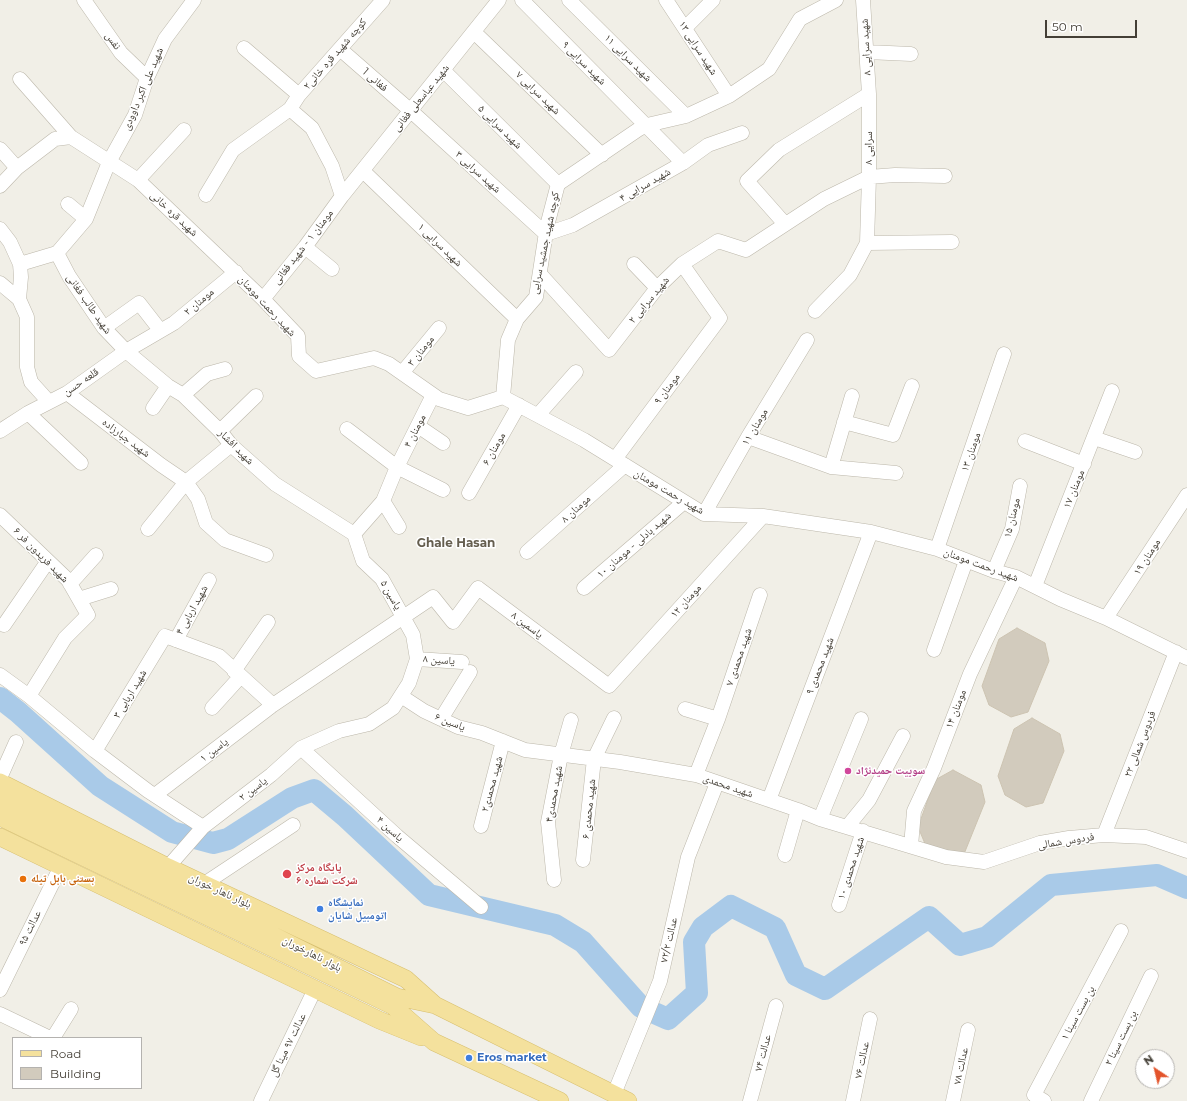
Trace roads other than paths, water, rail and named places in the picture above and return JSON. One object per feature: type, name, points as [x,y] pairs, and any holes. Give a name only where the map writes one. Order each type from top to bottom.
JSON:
[{"type":"main road","name":"بلوار ناهار خوران","points":[[0,782],[168,867],[406,979],[435,1005]]},
{"type":"main road","name":"بلوار ناهارخوران","points":[[0,799],[397,997],[435,1005],[621,1098]]},
{"type":"main road","name":"بلوار ناهارخوران","points":[[0,817],[393,1006],[434,1042],[560,1101]]},
{"type":"main road","points":[[0,837],[379,1020],[434,1042]]},
{"type":"street","name":"نفس","points":[[84,0],[121,53],[147,78]]},
{"type":"street","name":"شهید علی اکبر داوودی","points":[[57,253],[86,219],[109,162],[135,114],[147,78],[165,39],[194,0]]},
{"type":"street","name":"کوچه شهید قره خانی۲","points":[[290,109],[299,95],[383,0]]},
{"type":"street","name":"شهید عباسعلی فغانی","points":[[342,196],[500,0]]},
{"type":"street","name":"شهید سرایی ۹","points":[[522,0],[683,163]]},
{"type":"street","name":"شهید سرایی ۱۱","points":[[569,0],[686,116]]},
{"type":"street","name":"شهید سرایی ۱۳","points":[[666,0],[729,96]]},
{"type":"street","points":[[685,28],[713,0]]},
{"type":"street","name":"کوچه شهید جمشید سرایی","points":[[503,397],[508,340],[517,319],[536,297],[546,234],[558,184],[647,126],[686,116],[729,96],[769,68],[800,18],[836,0]]},
{"type":"street","name":"شهید سرایی ۸","points":[[864,0],[869,94]]},
{"type":"street","name":"شهید سرایی ۷","points":[[474,32],[602,155]]},
{"type":"street","points":[[244,48],[299,95]]},
{"type":"street","name":"فغانی 1","points":[[340,49],[411,111]]},
{"type":"street","points":[[866,52],[911,54]]},
{"type":"street","name":"شهید سرایی ۵","points":[[443,70],[558,184]]},
{"type":"street","name":"شهید قره خانی","points":[[20,79],[71,137],[138,180],[236,272]]},
{"type":"street","points":[[785,224],[747,180],[779,150],[869,94]]},
{"type":"street","name":"سرایی ۸","points":[[824,198],[869,177],[869,94]]},
{"type":"street","points":[[206,195],[233,150],[290,109],[312,128],[332,166],[342,196]]},
{"type":"street","name":"شهید سرایی ۳","points":[[411,111],[546,234]]},
{"type":"street","points":[[138,180],[184,130]]},
{"type":"street","name":"شهید سرایی ۴","points":[[546,234],[573,225],[683,163],[708,145],[742,133]]},
{"type":"street","points":[[0,186],[17,168],[55,139],[71,137]]},
{"type":"street","points":[[0,149],[17,168]]},
{"type":"street","name":"شهید سرایی ۱","points":[[363,171],[517,319]]},
{"type":"street","points":[[815,311],[850,275],[867,243],[869,177],[895,175],[945,176]]},
{"type":"street","name":"مومنان ۱ - شهید فغانی","points":[[263,299],[305,247],[342,196]]},
{"type":"street","name":"شهید سرایی ۲","points":[[540,274],[609,350],[657,288],[682,264],[718,241],[746,250],[824,198]]},
{"type":"street","points":[[68,204],[86,219]]},
{"type":"street","points":[[0,229],[10,242],[20,264],[19,299]]},
{"type":"street","points":[[867,243],[952,242]]},
{"type":"street","points":[[305,247],[332,269]]},
{"type":"street","points":[[20,264],[57,253]]},
{"type":"street","name":"شهید طالب فغانی","points":[[57,253],[69,276],[104,328],[126,352]]},
{"type":"street","points":[[634,264],[657,288]]},
{"type":"street","name":"مومنان ۹","points":[[620,462],[720,318],[682,264]]},
{"type":"street","name":"شهید رحمت مومنان","points":[[236,272],[298,336],[299,356],[316,370],[374,358],[389,364],[439,399],[468,408],[503,397],[584,440],[704,514],[763,516],[871,532],[937,549],[994,571],[1016,577],[1060,599],[1106,618],[1181,655]]},
{"type":"street","name":"۲ مومنان","points":[[160,330],[174,323],[236,272]]},
{"type":"street","points":[[0,283],[19,299],[27,317],[27,367],[31,382],[49,402]]},
{"type":"street","points":[[104,328],[139,303],[160,330]]},
{"type":"street","name":"مومنان ۳","points":[[402,373],[439,328]]},
{"type":"street","name":"قلعه حسن","points":[[0,431],[28,413],[67,393],[160,330]]},
{"type":"street","name":"مومنان ۱۱","points":[[704,514],[748,437],[807,340]]},
{"type":"street","name":"شهید افشار","points":[[126,352],[168,386],[183,395],[220,431],[230,445],[275,484],[354,534]]},
{"type":"street","name":"مومنان ۱۳","points":[[937,549],[1004,354]]},
{"type":"street","points":[[183,395],[207,374],[225,369]]},
{"type":"street","points":[[538,415],[576,372]]},
{"type":"street","points":[[153,408],[168,386]]},
{"type":"street","points":[[844,422],[893,435],[912,386]]},
{"type":"street","name":"مومنان ۱۷","points":[[1035,586],[1112,391]]},
{"type":"street","name":"شهید جبارزاده","points":[[67,393],[161,465],[186,482]]},
{"type":"street","name":"۴ مومنان","points":[[354,534],[383,501],[397,467],[434,395]]},
{"type":"street","points":[[220,431],[256,396]]},
{"type":"street","points":[[831,467],[852,396]]},
{"type":"street","name":"مومنان ۶","points":[[469,493],[519,405]]},
{"type":"street","points":[[28,413],[81,463]]},
{"type":"street","points":[[418,426],[444,443]]},
{"type":"street","points":[[347,429],[397,467],[443,490]]},
{"type":"street","points":[[748,437],[831,467],[896,472]]},
{"type":"street","points":[[1094,438],[1135,452]]},
{"type":"street","points":[[1026,441],[1084,464]]},
{"type":"street","points":[[148,529],[186,482],[230,445]]},
{"type":"street","name":"مومنان ۸","points":[[527,552],[620,462]]},
{"type":"street","points":[[186,482],[198,499],[206,523],[225,540],[266,555]]},
{"type":"street","name":"مومنان ۱۵","points":[[994,571],[1012,529],[1020,486]]},
{"type":"street","name":"مومنان ۱۹","points":[[1106,618],[1187,495]]},
{"type":"street","points":[[383,501],[399,527]]},
{"type":"street","name":"شهید بادلی - مومنان ۱۰","points":[[584,588],[684,502]]},
{"type":"street","name":"شهید فریدون فر ۶","points":[[0,515],[70,584],[88,615],[65,638],[29,696]]},
{"type":"street","name":"مومنان ۱۲","points":[[609,686],[763,516]]},
{"type":"street","name":"۹ شهید محمدی","points":[[769,800],[871,532]]},
{"type":"street","name":"یاسین ۵","points":[[354,534],[363,561],[382,579],[413,635],[417,659]]},
{"type":"street","points":[[70,584],[96,555]]},
{"type":"street","points":[[4,625],[48,561]]},
{"type":"street","points":[[934,650],[966,561]]},
{"type":"street","name":"مومنان ۱۴","points":[[911,846],[914,811],[934,768],[970,674],[1016,577]]},
{"type":"street","name":"شهید اربابی ۴","points":[[170,638],[209,580]]},
{"type":"street","name":"یاسمین ۸","points":[[453,622],[478,588],[609,686]]},
{"type":"street","points":[[79,599],[111,589]]},
{"type":"street","name":"شهید محمدی ۷","points":[[696,775],[718,719],[760,595]]},
{"type":"street","name":"یاسین ۱","points":[[155,795],[273,705],[433,597],[453,622]]},
{"type":"street","points":[[212,708],[238,674],[268,622]]},
{"type":"street","points":[[170,638],[218,656],[273,705]]},
{"type":"street","name":"شهید اربابی ۳","points":[[95,751],[170,638]]},
{"type":"street","name":"فردوس شمالی ۲۲","points":[[1104,835],[1181,655]]},
{"type":"street","points":[[301,748],[339,732],[369,724],[393,708],[410,683],[417,659]]},
{"type":"street","name":"یاسین ۸","points":[[417,659],[466,667],[441,719]]},
{"type":"street","points":[[0,675],[29,696],[95,751],[155,795],[199,830]]},
{"type":"street","name":"یاسین ۶","points":[[401,696],[424,711],[458,727],[482,733],[503,741]]},
{"type":"street","points":[[685,709],[718,719]]},
{"type":"street","name":"۶ شهید محمدی","points":[[583,860],[594,759],[614,718]]},
{"type":"street","points":[[820,819],[861,719]]},
{"type":"street","name":"شهید محمدی۴","points":[[554,880],[548,822],[561,755],[571,720]]},
{"type":"street","points":[[847,827],[869,800],[903,736]]},
{"type":"street","name":"شهید محمدی","points":[[503,741],[525,750],[620,762],[696,775],[820,819],[946,857]]},
{"type":"street","name":"شهید محمدی۲","points":[[481,826],[503,741]]},
{"type":"street","points":[[0,778],[16,742]]},
{"type":"street","name":"یاسین ۲","points":[[168,867],[199,830],[271,776],[301,748]]},
{"type":"street","name":"یاسین ۴","points":[[301,748],[397,836],[481,907]]},
{"type":"street","name":"عدالت ۷۲/۲","points":[[621,1098],[660,980],[688,856],[717,783]]},
{"type":"street","points":[[785,855],[798,810]]},
{"type":"street","points":[[204,884],[293,825]]},
{"type":"street","name":"۱۰ شهید محمدی","points":[[839,905],[863,831]]},
{"type":"street","name":"فردوس شمالی","points":[[946,857],[984,862],[1040,844],[1069,838],[1104,835],[1146,837],[1187,851]]},
{"type":"street","name":"عدالت ۹۵","points":[[2,982],[61,866]]},
{"type":"street","name":"۱ بن بست سینا","points":[[1039,1098],[1121,931]]},
{"type":"street","name":"۲ بن بست سینا","points":[[1091,1101],[1151,976]]},
{"type":"street","name":"عدالت ۹۷ مینا گل","points":[[261,1101],[315,989]]},
{"type":"street","name":"عدالت ۷۴","points":[[750,1101],[776,1006]]},
{"type":"street","points":[[54,1037],[71,1009]]},
{"type":"street","points":[[0,1014],[48,1037]]},
{"type":"street","name":"عدالت ۷۶","points":[[853,1101],[870,1019]]},
{"type":"street","name":"۷۸ عدالت","points":[[953,1101],[968,1030]]},
{"type":"waterway","points":[[0,698],[18,712],[100,786],[172,832],[213,843],[228,839],[292,798],[314,790],[345,816],[429,895],[555,925],[583,942],[641,1007],[668,1019],[697,993],[694,942],[703,927],[731,906],[775,928],[796,975],[825,989],[929,917],[960,945],[987,937],[1051,885],[1157,875],[1187,888]]},
{"type":"place","name":"سوییت حمیدنژاد","points":[[848,771]]},
{"type":"place","name":"پایگاه مرکز شرکت شماره ۶","points":[[287,874]]},
{"type":"place","name":"بستنی بابل تیله","points":[[23,879]]},
{"type":"place","name":"نمایشگاه اتومبیل شایان","points":[[320,909]]},
{"type":"place","name":"Eros market","points":[[469,1058]]},
{"type":"district","name":"Ghale Hasan","points":[[456,543]]}]
